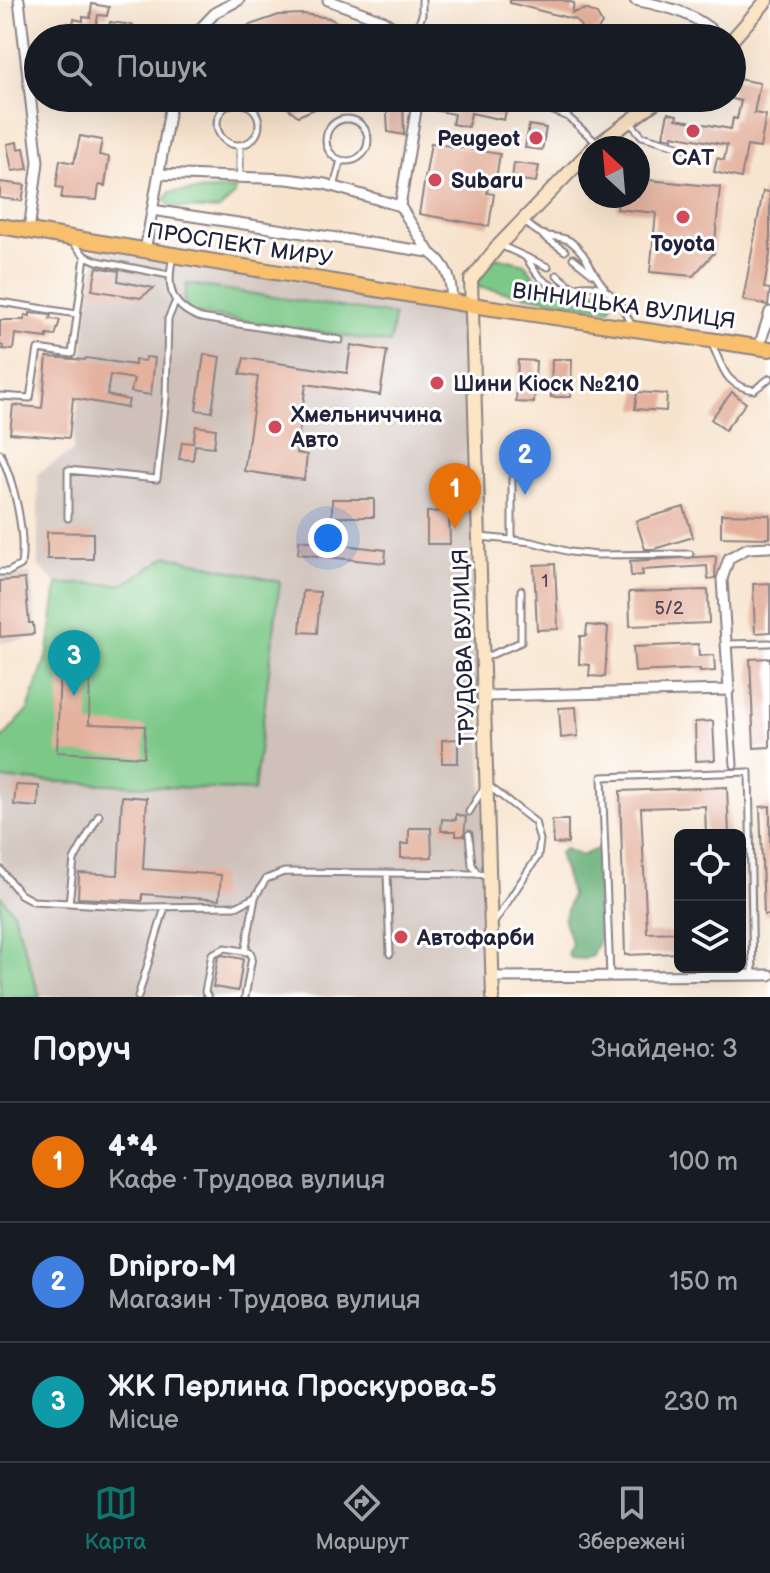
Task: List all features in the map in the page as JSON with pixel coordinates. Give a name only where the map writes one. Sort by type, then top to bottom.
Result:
[{"type":"main road","points":[[746,24],[767,0]]},
{"type":"main road","name":"ТРУДОВА ВУЛИЦЯ","points":[[609,136],[640,112]]},
{"type":"main road","name":"ТРУДОВА ВУЛИЦЯ","points":[[493,997],[491,928],[484,875],[487,784],[471,280],[499,245],[578,164]]},
{"type":"main road","name":"ПРОСПЕКТ МИРУ","points":[[0,226],[472,305]]},
{"type":"main road","name":"ВІННИЦЬКА ВУЛИЦЯ","points":[[472,305],[765,348]]},
{"type":"street","points":[[19,0],[24,43]]},
{"type":"street","points":[[202,24],[223,3],[239,0]]},
{"type":"street","points":[[328,0],[389,24]]},
{"type":"street","points":[[635,0],[677,8],[707,24]]},
{"type":"street","points":[[29,231],[38,162],[32,112]]},
{"type":"street","points":[[145,251],[170,112]]},
{"type":"street","points":[[400,206],[416,112]]},
{"type":"street","points":[[159,174],[287,179],[334,187],[400,206],[447,271],[452,289],[451,302]]},
{"type":"street","points":[[152,210],[432,254]]},
{"type":"street","points":[[765,348],[770,312]]},
{"type":"street","points":[[484,696],[729,690],[722,579],[729,558],[748,548],[770,547]]},
{"type":"street","points":[[493,977],[770,975]]},
{"type":"lane","points":[[418,24],[422,15],[422,0]]},
{"type":"lane","points":[[221,112],[216,125],[224,140],[240,145],[255,137],[260,122],[255,112]]},
{"type":"lane","points":[[556,112],[568,117],[584,136]]},
{"type":"lane","points":[[354,119],[362,124],[369,142],[359,158],[341,160],[332,156],[327,148],[329,129],[335,122],[354,119]]},
{"type":"lane","points":[[628,120],[642,136],[685,148]]},
{"type":"lane","points":[[240,145],[240,177]]},
{"type":"lane","points":[[334,187],[341,160]]},
{"type":"lane","points":[[523,220],[565,251]]},
{"type":"lane","points":[[542,235],[570,241],[584,254],[593,274]]},
{"type":"lane","points":[[58,236],[97,261],[169,275]]},
{"type":"lane","points":[[499,245],[548,267]]},
{"type":"lane","points":[[68,518],[68,470],[157,479],[166,397],[168,319],[175,303],[169,275],[173,255]]},
{"type":"lane","points":[[0,396],[30,398],[38,349],[72,354],[85,256]]},
{"type":"lane","points":[[526,258],[541,278],[555,286],[592,285],[604,288]]},
{"type":"lane","points":[[573,258],[617,298],[633,328]]},
{"type":"lane","points":[[557,275],[571,286]]},
{"type":"lane","points":[[0,302],[77,314]]},
{"type":"lane","points":[[175,303],[187,313],[201,318],[340,340]]},
{"type":"lane","points":[[710,339],[727,377],[737,387],[754,390],[770,378]]},
{"type":"lane","points":[[0,453],[11,476],[22,557],[21,565],[8,572],[0,572]]},
{"type":"lane","points":[[512,479],[512,540]]},
{"type":"lane","points":[[479,537],[597,555],[690,554]]},
{"type":"lane","points":[[483,658],[521,642],[521,590]]},
{"type":"lane","points":[[727,644],[770,643]]},
{"type":"lane","points":[[729,690],[734,765]]},
{"type":"lane","points":[[610,977],[602,777],[749,772],[753,976]]},
{"type":"lane","points":[[469,812],[487,784],[535,822],[540,840],[538,856],[491,928]]},
{"type":"lane","points":[[69,903],[74,860],[99,815]]},
{"type":"lane","points":[[469,834],[472,865],[484,875]]},
{"type":"lane","points":[[0,869],[20,894],[33,901],[165,907],[238,906],[255,897]]},
{"type":"lane","points":[[245,952],[255,897],[266,879],[284,872],[484,875]]},
{"type":"lane","points":[[387,873],[390,954]]},
{"type":"lane","points":[[138,997],[165,907]]},
{"type":"lane","points":[[208,997],[205,992],[212,954],[225,948],[250,952],[252,957],[245,997]]},
{"type":"shaded area","points":[[97,247],[468,309],[489,997],[40,997],[13,912],[0,895],[0,779],[253,791],[280,582],[168,556],[124,584],[57,584],[38,565],[38,473],[73,451]]},
{"type":"shaded area","points":[[0,574],[30,574],[38,637],[0,643]]},
{"type":"green space","points":[[236,189],[234,196],[218,210],[171,207],[165,200],[170,192]]},
{"type":"green space","points":[[496,257],[525,264],[542,283],[561,288],[589,288],[606,296],[612,304],[609,310],[477,287],[475,281]]},
{"type":"green space","points":[[187,284],[394,315],[390,343],[193,313],[188,310],[184,300]]},
{"type":"green space","points":[[168,556],[280,582],[254,791],[0,779],[0,741],[28,710],[48,652],[57,584],[124,584]]},
{"type":"green space","points":[[599,848],[599,939],[592,956],[571,958],[568,954],[572,944],[564,921],[571,895],[559,853],[565,849],[581,856]]},
{"type":"green space","points":[[0,895],[13,912],[40,997],[0,997]]},
{"type":"building","points":[[510,0],[562,0],[574,3],[572,13],[586,9],[597,14],[602,23],[579,24],[576,20],[510,3]]},
{"type":"building","points":[[92,4],[109,7],[107,16],[98,15],[96,24],[73,24],[74,19],[83,21],[83,17],[90,18]]},
{"type":"building","points":[[304,14],[329,18],[340,24],[253,24],[279,15]]},
{"type":"building","points":[[746,80],[760,83],[754,113],[766,115],[760,148],[747,146],[741,178],[714,172],[717,158],[724,160],[727,145],[663,136],[668,113],[677,115],[676,119],[731,129],[733,118],[737,119],[739,112],[746,112]]},
{"type":"building","points":[[387,112],[403,112],[404,135],[388,132]]},
{"type":"building","points":[[444,112],[506,112],[504,120],[471,113],[468,127],[452,124],[454,114]]},
{"type":"building","points":[[529,125],[546,128],[542,150],[525,148]]},
{"type":"building","points":[[80,136],[102,140],[99,155],[109,157],[105,186],[99,185],[97,200],[61,198],[63,188],[56,187],[60,160],[74,163]]},
{"type":"building","points":[[17,142],[18,149],[24,148],[28,169],[12,171],[7,144]]},
{"type":"building","points":[[431,143],[500,154],[496,179],[490,177],[487,193],[494,194],[489,226],[419,214]]},
{"type":"building","points":[[514,163],[539,166],[536,182],[512,179]]},
{"type":"building","points":[[650,180],[720,187],[714,253],[693,276],[650,272],[656,213],[617,209],[650,208]]},
{"type":"building","points":[[0,182],[25,185],[22,201],[0,198]]},
{"type":"building","points":[[763,191],[770,192],[770,254],[764,288],[770,289],[768,305],[743,300]]},
{"type":"building","points":[[97,267],[119,271],[118,281],[154,288],[140,298],[92,290]]},
{"type":"building","points":[[30,313],[51,315],[50,319],[60,320],[55,336],[15,334],[13,350],[2,349],[0,320],[24,320],[25,315],[30,316]]},
{"type":"building","points":[[351,345],[387,351],[380,395],[306,384],[296,453],[307,455],[304,480],[244,471],[258,377],[240,374],[244,358],[347,373]]},
{"type":"building","points":[[204,354],[220,357],[212,412],[196,410]]},
{"type":"building","points":[[47,357],[86,358],[135,365],[135,360],[155,358],[151,395],[131,392],[134,379],[110,375],[107,395],[129,400],[127,408],[73,398],[69,438],[10,433],[13,405],[42,408]]},
{"type":"building","points":[[552,359],[572,359],[571,397],[551,397]]},
{"type":"building","points":[[518,360],[536,361],[534,403],[516,402]]},
{"type":"building","points":[[637,392],[667,394],[666,411],[635,409]]},
{"type":"building","points":[[732,392],[746,403],[725,430],[711,419]]},
{"type":"building","points":[[196,426],[216,429],[214,447],[195,445],[193,460],[179,459],[182,442],[193,443]]},
{"type":"building","points":[[332,499],[374,499],[374,517],[332,517]]},
{"type":"building","points":[[684,507],[693,537],[645,549],[636,521]]},
{"type":"building","points":[[449,511],[450,544],[427,544],[427,512]]},
{"type":"building","points":[[721,514],[770,515],[770,538],[721,537]]},
{"type":"building","points":[[47,532],[93,533],[93,559],[47,559]]},
{"type":"building","points":[[299,540],[386,550],[385,563],[298,554]]},
{"type":"building","points":[[716,556],[715,578],[708,579],[707,566],[642,570],[643,575],[631,576],[630,561]]},
{"type":"building","points":[[555,564],[558,629],[537,630],[534,565]]},
{"type":"building","points":[[25,579],[29,623],[33,623],[34,634],[0,637],[0,581]]},
{"type":"building","points":[[770,583],[770,632],[755,633],[753,584]]},
{"type":"building","points":[[708,590],[709,623],[630,626],[629,592]]},
{"type":"building","points":[[303,591],[320,592],[317,633],[300,632]]},
{"type":"building","points":[[587,625],[608,627],[605,677],[589,676],[590,665],[579,664],[580,636],[586,636]]},
{"type":"building","points":[[698,644],[699,656],[714,655],[715,671],[635,672],[633,647]]},
{"type":"building","points":[[770,658],[770,747],[754,748],[750,659]]},
{"type":"building","points":[[60,667],[90,668],[89,724],[145,726],[144,757],[57,752]]},
{"type":"building","points":[[576,707],[578,736],[561,738],[559,708]]},
{"type":"building","points":[[713,721],[715,760],[696,761],[695,722]]},
{"type":"building","points":[[458,739],[458,763],[442,763],[442,740]]},
{"type":"building","points":[[16,785],[39,786],[38,807],[14,805]]},
{"type":"building","points":[[727,787],[729,829],[706,829],[705,806],[641,808],[647,933],[674,932],[674,953],[625,955],[620,791]]},
{"type":"building","points":[[122,796],[147,798],[143,869],[221,875],[219,900],[142,894],[142,901],[78,898],[79,873],[118,875]]},
{"type":"building","points":[[770,806],[770,915],[764,915],[760,807]]},
{"type":"building","points":[[456,814],[466,817],[464,836],[456,836],[456,831],[441,831],[442,819],[456,820]]},
{"type":"building","points":[[552,820],[568,820],[568,843],[553,844]]},
{"type":"building","points":[[409,828],[431,828],[432,857],[401,858],[401,844],[409,844]]},
{"type":"building","points":[[218,957],[243,959],[238,991],[213,987]]},
{"type":"place","name":"САТ","points":[[693,131]]},
{"type":"place","name":"Peugeot","points":[[536,138]]},
{"type":"place","name":"Subaru","points":[[435,180]]},
{"type":"place","name":"Toyota","points":[[683,217]]},
{"type":"place","name":"Шини Кіоск №210","points":[[437,383]]},
{"type":"place","name":"Хмельниччина Авто","points":[[275,427]]},
{"type":"place","name":"Dnipro-M","points":[[525,495]]},
{"type":"place","name":"4*4","points":[[455,529]]},
{"type":"place","name":"ЖК Перлина Проскурова-5","points":[[74,696]]},
{"type":"place","name":"Автофарби","points":[[401,937]]}]
